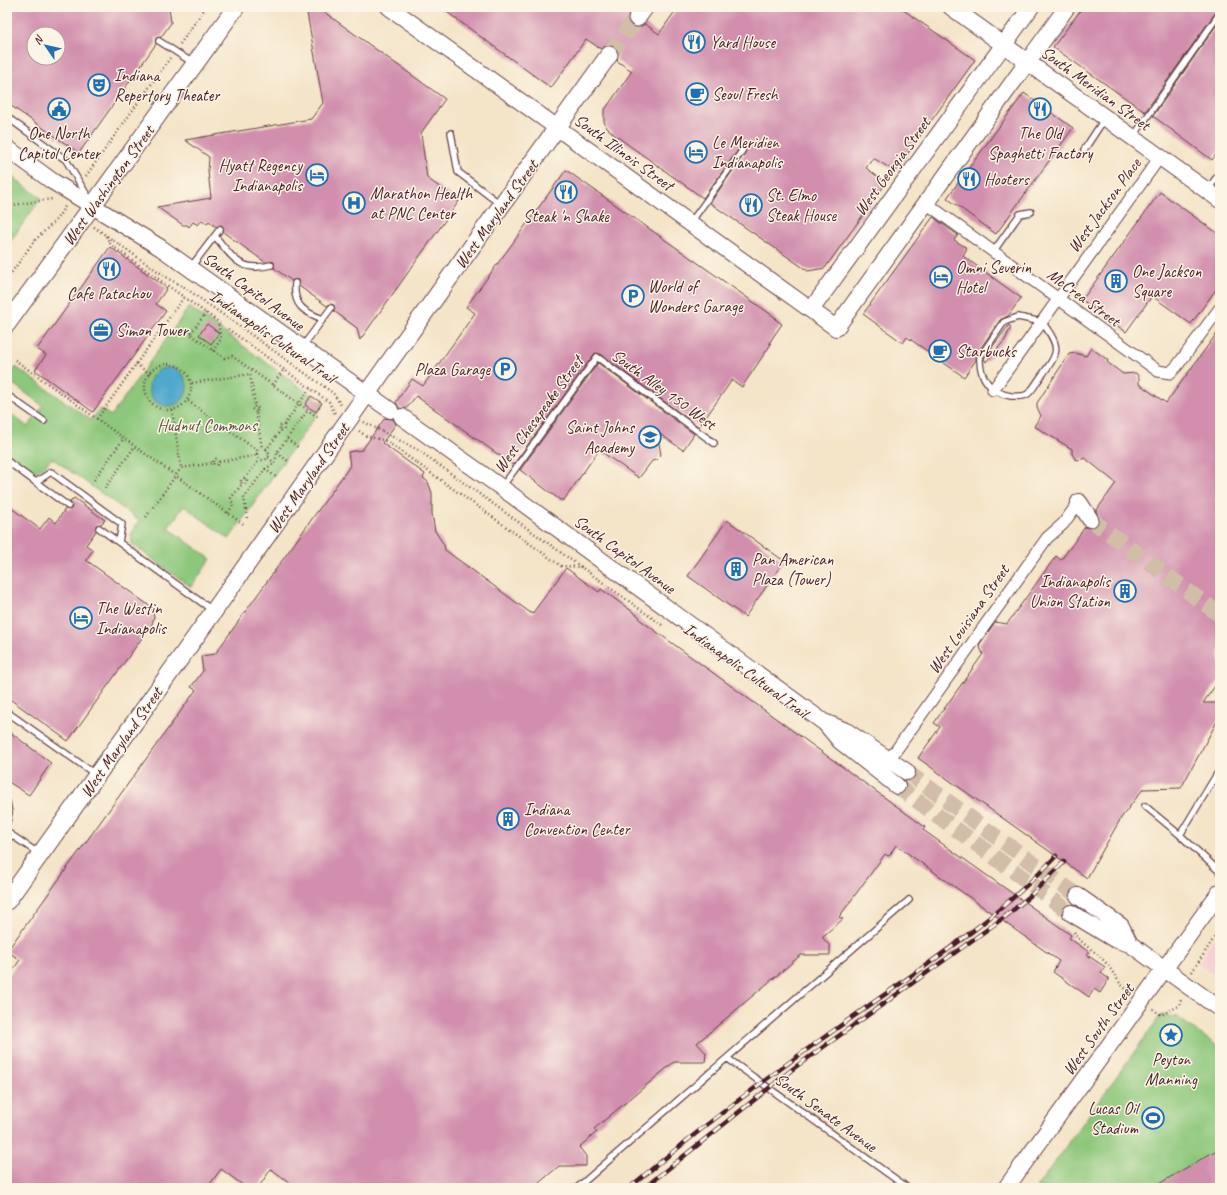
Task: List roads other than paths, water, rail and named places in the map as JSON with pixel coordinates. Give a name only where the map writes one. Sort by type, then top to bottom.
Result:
[{"type":"main road","name":"West Washington Street","points":[[7,324],[236,7]]},
{"type":"main road","name":"South Illinois Street","points":[[389,7],[836,328],[926,203]]},
{"type":"main road","name":"South Meridian Street","points":[[951,7],[1214,195]]},
{"type":"main road","name":"West Georgia Street","points":[[811,310],[1031,7]]},
{"type":"main road","points":[[926,203],[1067,7]]},
{"type":"main road","name":"West Maryland Street","points":[[7,901],[609,55]]},
{"type":"main road","name":"South Capitol Avenue","points":[[7,148],[52,181],[190,268],[301,348],[502,488],[825,723],[840,741],[897,786]]},
{"type":"main road","points":[[1079,502],[1090,519]]},
{"type":"main road","name":"South Capitol Avenue","points":[[825,723],[846,731],[907,772]]},
{"type":"main road","name":"West South Street","points":[[1006,1188],[1220,892]]},
{"type":"main road","points":[[1078,896],[1121,926],[1130,944]]},
{"type":"main road","points":[[1070,921],[1130,944],[1220,1009]]},
{"type":"street","name":"West Jackson Place","points":[[993,390],[1160,157]]},
{"type":"street","name":"McCrea Street","points":[[926,203],[1149,366],[1165,373],[1170,373],[1177,366],[1220,308]]},
{"type":"street","name":"West Louisiana Street","points":[[889,760],[1047,538],[1063,524],[1079,502]]},
{"type":"lane","points":[[1133,137],[1220,13]]},
{"type":"lane","points":[[159,41],[195,64]]},
{"type":"lane","points":[[7,117],[66,160],[93,206]]},
{"type":"lane","points":[[1084,150],[1106,118]]},
{"type":"lane","points":[[451,133],[458,172],[502,205]]},
{"type":"lane","points":[[690,223],[742,151]]},
{"type":"lane","points":[[1214,195],[1220,173]]},
{"type":"lane","points":[[993,252],[1020,214],[1030,212]]},
{"type":"lane","points":[[190,268],[220,229]]},
{"type":"lane","points":[[214,236],[241,266],[259,268],[270,266]]},
{"type":"lane","points":[[295,283],[294,294],[297,302],[303,310],[323,319]]},
{"type":"lane","points":[[301,348],[331,308]]},
{"type":"lane","points":[[1018,317],[1042,322],[1052,336],[1056,349],[1055,358],[1027,395],[1019,397],[993,390],[983,375],[980,357],[1004,322],[1018,317]]},
{"type":"lane","name":"South Alley 150 West","points":[[597,357],[714,443]]},
{"type":"lane","name":"West Chesapeake Street","points":[[502,488],[597,357]]},
{"type":"lane","points":[[7,395],[44,422]]},
{"type":"lane","points":[[7,461],[68,506]]},
{"type":"lane","points":[[36,482],[51,472],[122,524],[119,542]]},
{"type":"lane","points":[[99,528],[214,611]]},
{"type":"lane","points":[[7,712],[97,776]]},
{"type":"lane","points":[[1180,835],[1220,770]]},
{"type":"lane","points":[[7,802],[9,813],[7,822]]},
{"type":"lane","points":[[1145,806],[1180,835],[1220,872]]},
{"type":"lane","points":[[7,832],[40,854]]},
{"type":"lane","points":[[578,1188],[908,900]]},
{"type":"lane","name":"South Senate Avenue","points":[[727,1058],[908,1188]]},
{"type":"water","points":[[164,368],[172,368],[182,373],[186,380],[186,394],[182,401],[172,406],[164,406],[154,401],[152,398],[149,391],[149,383],[154,373],[157,371]]},
{"type":"tunnel","points":[[609,55],[637,18]]},
{"type":"tunnel","points":[[1090,519],[1220,615]]},
{"type":"tunnel","points":[[907,772],[1078,896]]},
{"type":"tunnel","points":[[897,786],[1071,913]]},
{"type":"railway","points":[[629,1188],[706,1125],[759,1085],[813,1045],[925,967],[980,925],[1032,880],[1056,856]]},
{"type":"railway","points":[[644,1188],[794,1068],[1006,916],[1030,896],[1064,862]]},
{"type":"place","name":"Yard House","points":[[694,42]]},
{"type":"place","name":"Indiana Repertory Theater","points":[[99,85]]},
{"type":"place","name":"Seoul Fresh","points":[[697,94]]},
{"type":"place","name":"One North Capitol Center","points":[[59,109]]},
{"type":"place","name":"The Old Spaghetti Factory","points":[[1040,109]]},
{"type":"place","name":"Le Meridien Indianapolis","points":[[696,152]]},
{"type":"place","name":"Hyatt Regency Indianapolis","points":[[317,175]]},
{"type":"place","name":"Hooters","points":[[969,179]]},
{"type":"place","name":"Steak 'n Shake","points":[[566,192]]},
{"type":"place","name":"Marathon Health at PNC Center","points":[[354,203]]},
{"type":"place","name":"St. Elmo Steak House","points":[[751,205]]},
{"type":"place","name":"Cafe Patachou","points":[[109,269]]},
{"type":"place","name":"Omni Severin Hotel","points":[[941,277]]},
{"type":"place","name":"One Jackson Square","points":[[1116,281]]},
{"type":"place","name":"World of Wonders Garage","points":[[633,296]]},
{"type":"place","name":"Simon Tower","points":[[101,330]]},
{"type":"place","name":"Starbucks","points":[[940,351]]},
{"type":"place","name":"Plaza Garage","points":[[505,369]]},
{"type":"place","name":"Saint Johns Academy","points":[[650,437]]},
{"type":"place","name":"Pan American Plaza (Tower)","points":[[736,569]]},
{"type":"place","name":"Indianapolis Union Station","points":[[1125,591]]},
{"type":"place","name":"The Westin Indianapolis","points":[[81,618]]},
{"type":"place","name":"Indiana Convention Center","points":[[508,819]]},
{"type":"place","name":"Peyton Manning","points":[[1171,1035]]},
{"type":"place","name":"Lucas Oil Stadium","points":[[1153,1118]]},
{"type":"park label","name":"Hudnut Commons","points":[[207,425]]}]
